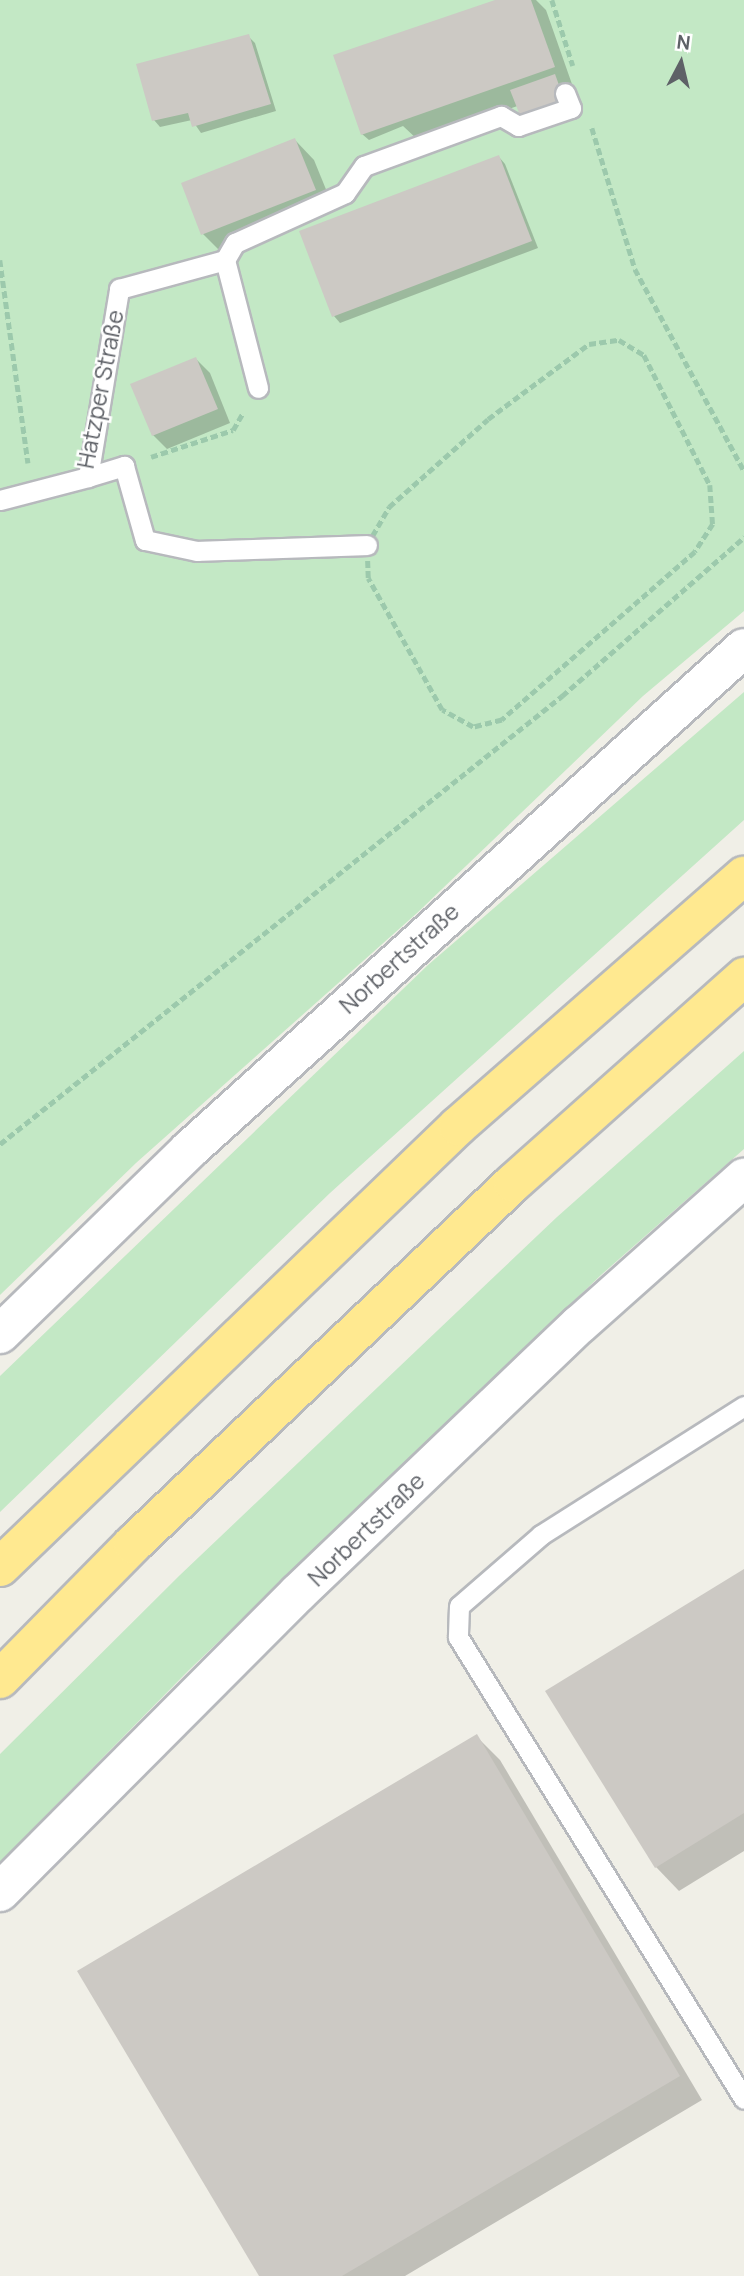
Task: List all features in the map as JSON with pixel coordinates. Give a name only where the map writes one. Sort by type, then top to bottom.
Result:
[{"type":"highway","points":[[0,1567],[458,1126],[744,876]]},
{"type":"highway","points":[[0,1679],[133,1544],[513,1183],[744,977]]},
{"type":"main road","name":"Norbertstraße","points":[[0,1334],[189,1150],[744,648]]},
{"type":"main road","name":"Norbertstraße","points":[[0,1892],[297,1594],[580,1324],[744,1178]]},
{"type":"lane","points":[[258,388],[225,260],[235,243],[345,193],[364,166],[501,116],[518,126],[571,108],[571,85]]},
{"type":"lane","name":"Hatzper Straße","points":[[0,500],[88,477],[119,289],[225,260]]},
{"type":"lane","points":[[88,477],[124,466],[145,540],[197,551],[367,545]]},
{"type":"lane","points":[[744,1406],[541,1535],[459,1605],[458,1637],[744,2099]]},
{"type":"path","points":[[552,0],[571,85]]},
{"type":"path","points":[[589,116],[635,269],[744,471]]},
{"type":"path","points":[[0,261],[31,492]]},
{"type":"path","points":[[619,341],[643,355],[710,485],[712,524],[695,552],[502,720],[473,727],[442,710],[368,578],[367,545],[389,507],[488,419],[589,344],[619,341]]},
{"type":"path","points":[[124,466],[233,430],[258,388]]},
{"type":"path","points":[[0,1144],[562,696],[744,537]]},
{"type":"green space","points":[[0,0],[744,0],[744,611],[643,696],[417,913],[136,1163],[0,1295]]},
{"type":"green space","points":[[744,692],[744,820],[330,1193],[0,1512],[0,1376],[428,965]]},
{"type":"green space","points":[[744,1051],[744,1149],[601,1275],[189,1670],[0,1862],[0,1754],[180,1575],[557,1217]]},
{"type":"building","points":[[495,0],[531,0],[555,67],[361,135],[333,55]]},
{"type":"building","points":[[249,34],[271,104],[192,127],[188,113],[152,121],[136,64]]},
{"type":"building","points":[[555,74],[565,102],[521,118],[510,90]]},
{"type":"building","points":[[295,138],[316,190],[201,235],[181,183]]},
{"type":"building","points":[[499,155],[532,241],[332,317],[299,231]]},
{"type":"building","points":[[196,357],[218,409],[152,436],[130,384]]},
{"type":"building","points":[[744,1569],[744,1813],[655,1868],[545,1691]]},
{"type":"building","points":[[477,1734],[680,2076],[342,2276],[259,2276],[77,1971]]}]
